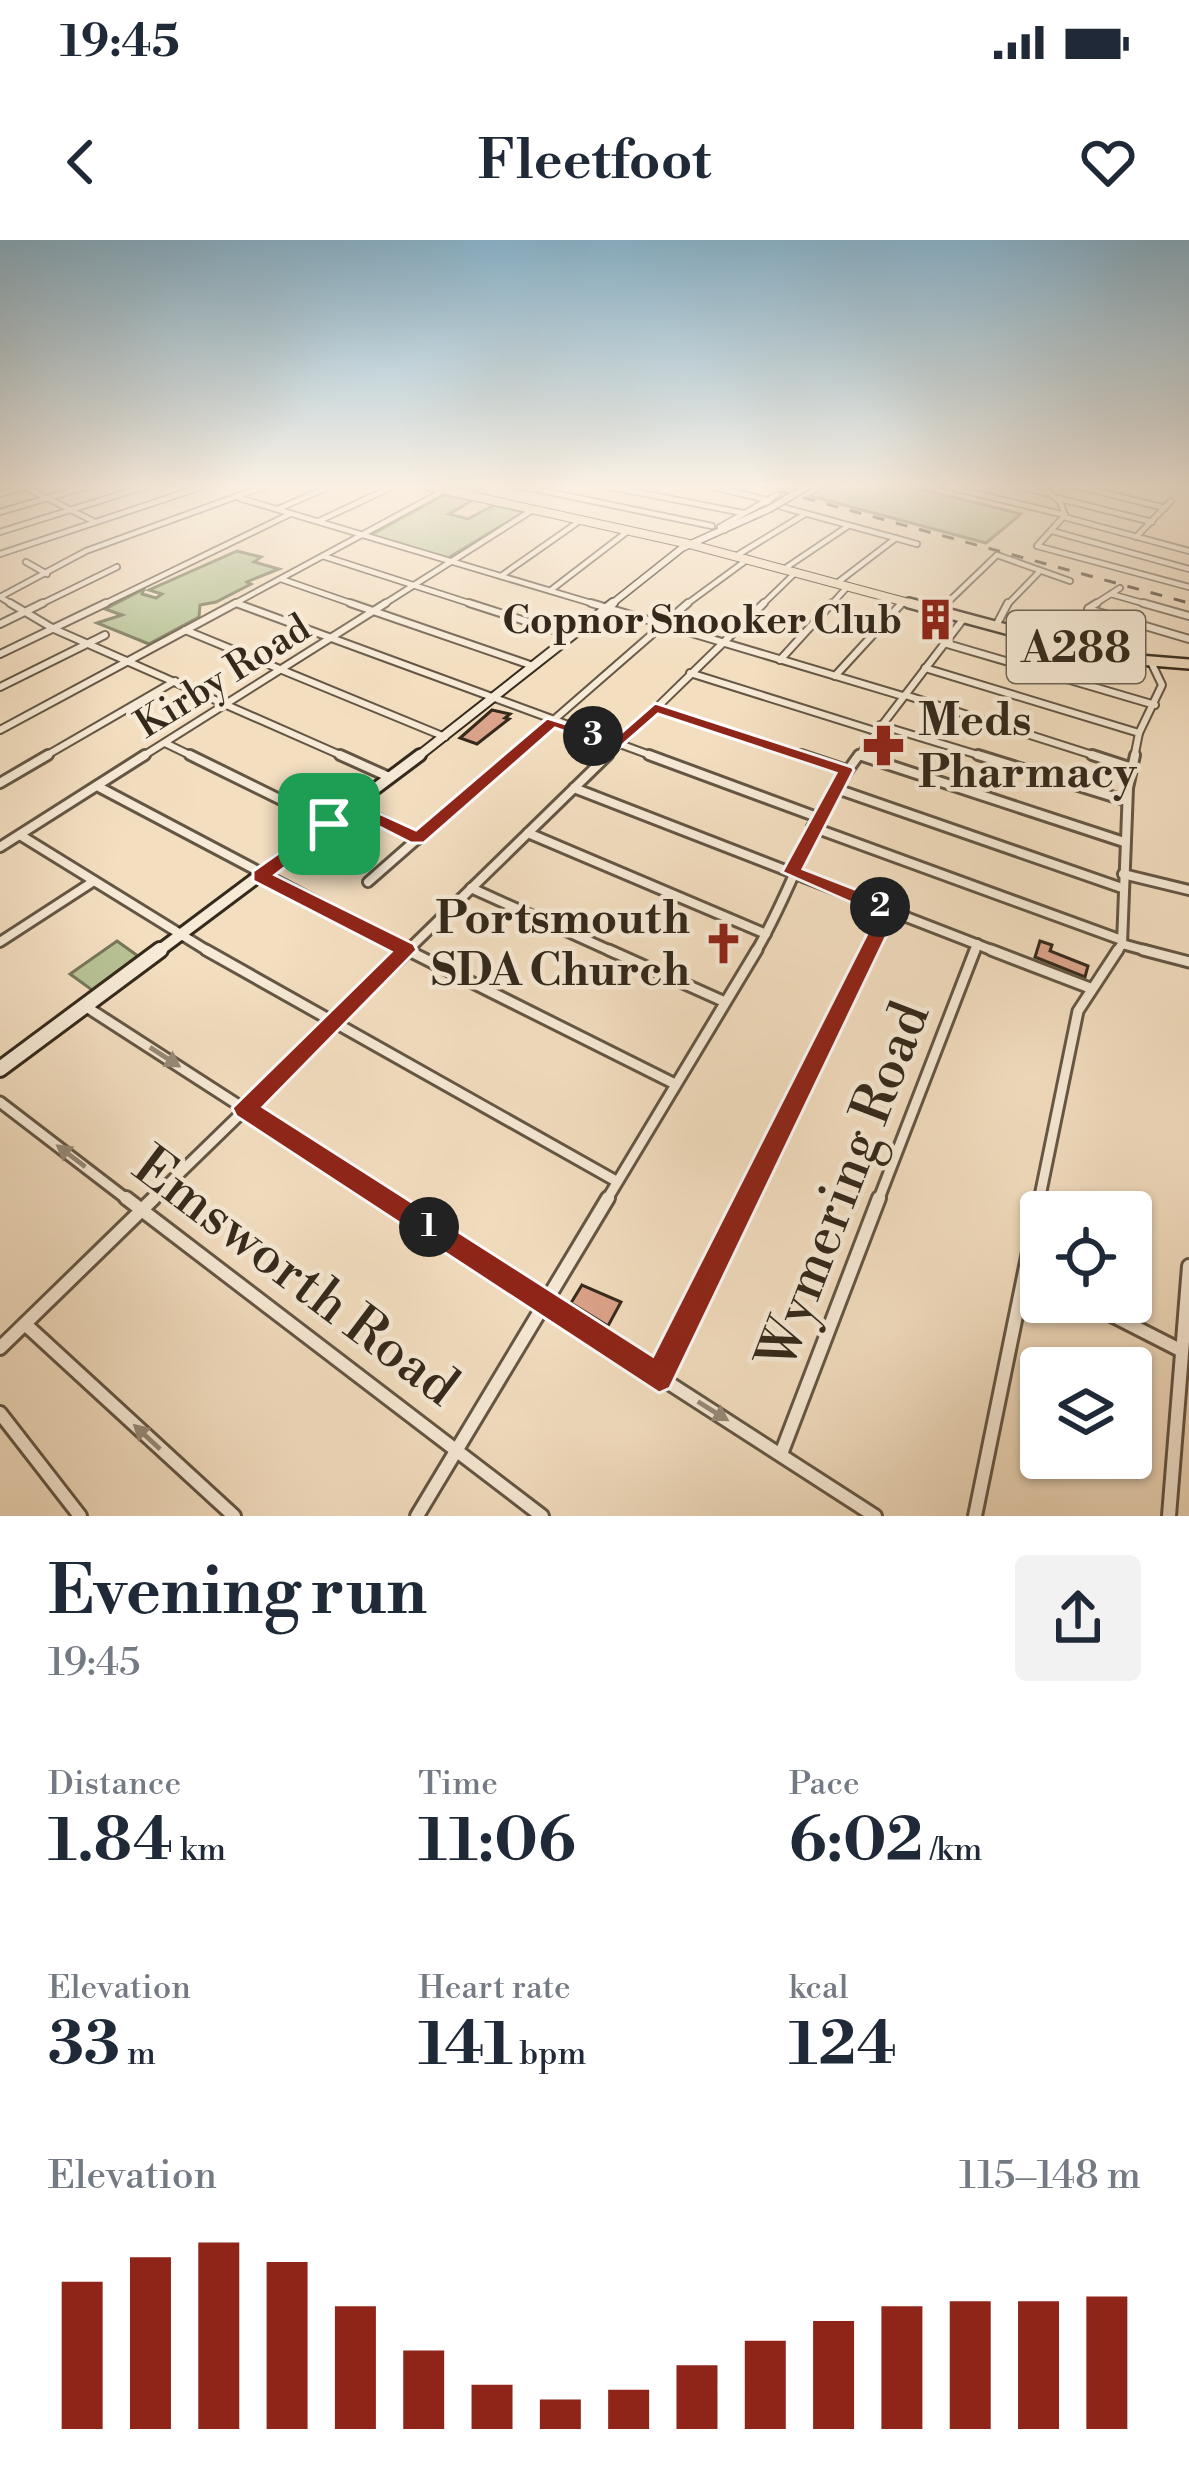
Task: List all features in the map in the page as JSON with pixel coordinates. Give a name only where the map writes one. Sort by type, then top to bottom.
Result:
[{"type":"main road","name":"A288","points":[[691,545],[1114,658],[1189,664]]},
{"type":"street","points":[[104,545],[0,597],[54,629],[390,778]]},
{"type":"street","points":[[0,654],[228,545]]},
{"type":"street","points":[[0,730],[344,545]]},
{"type":"street","points":[[394,545],[1132,768]]},
{"type":"street","name":"Kirby Road","points":[[0,847],[479,545]]},
{"type":"street","points":[[500,577],[546,545]]},
{"type":"street","points":[[550,591],[610,545]]},
{"type":"street","points":[[0,1069],[445,737],[688,545]]},
{"type":"street","points":[[704,545],[706,548]]},
{"type":"street","points":[[736,556],[755,545]]},
{"type":"street","points":[[0,1348],[722,643],[790,570],[823,545]]},
{"type":"street","points":[[837,583],[887,545]]},
{"type":"street","points":[[1041,545],[1189,587]]},
{"type":"street","points":[[1100,545],[1189,569]]},
{"type":"street","points":[[940,610],[999,555],[1070,581]]},
{"type":"street","points":[[323,556],[572,636]]},
{"type":"street","points":[[368,882],[713,581],[748,559]]},
{"type":"street","points":[[26,562],[47,574]]},
{"type":"street","points":[[0,624],[117,567]]},
{"type":"street","points":[[997,624],[1008,603],[1039,572]]},
{"type":"street","points":[[280,579],[535,667]]},
{"type":"street","points":[[780,660],[848,586]]},
{"type":"street","points":[[1120,588],[1088,609],[1189,639]]},
{"type":"street","points":[[1111,594],[1189,616]]},
{"type":"street","points":[[835,676],[904,601]]},
{"type":"street","points":[[236,603],[617,745],[1121,942],[1189,962]]},
{"type":"street","points":[[417,1516],[766,934],[834,788],[965,616]]},
{"type":"street","points":[[1025,631],[1032,618],[1119,644],[1114,658]]},
{"type":"street","points":[[185,630],[445,737]]},
{"type":"street","points":[[0,687],[105,635]]},
{"type":"street","points":[[944,644],[1155,705]]},
{"type":"street","points":[[1043,1191],[1078,1011],[1090,988],[1113,962],[1121,942],[1132,768],[1138,733],[1162,682],[1152,664]]},
{"type":"street","points":[[925,668],[1138,733]]},
{"type":"street","points":[[690,673],[1127,801]]},
{"type":"street","points":[[0,783],[175,681]]},
{"type":"street","points":[[655,708],[846,770]]},
{"type":"street","points":[[165,742],[329,824]]},
{"type":"street","points":[[857,755],[1124,842]]},
{"type":"street","points":[[97,786],[260,876],[675,1084]]},
{"type":"street","points":[[574,788],[1090,988]]},
{"type":"street","points":[[834,788],[1122,888]]},
{"type":"street","points":[[352,806],[418,839]]},
{"type":"street","points":[[528,833],[766,934]]},
{"type":"street","points":[[20,835],[180,935],[616,1181]]},
{"type":"street","points":[[1123,874],[1189,890]]},
{"type":"street","points":[[0,943],[94,881]]},
{"type":"street","points":[[471,888],[725,1002]]},
{"type":"street","points":[[659,1377],[889,910]]},
{"type":"street","name":"Wymering Road","points":[[781,1454],[977,944]]},
{"type":"street","points":[[85,1006],[875,1516]]},
{"type":"street","name":"Emsworth Road","points":[[0,1102],[542,1516]]},
{"type":"street","points":[[1168,1516],[1189,1266]]},
{"type":"street","points":[[975,1516],[1020,1305]]},
{"type":"street","points":[[1127,1323],[1182,1351]]},
{"type":"street","points":[[25,1324],[234,1516]]},
{"type":"street","points":[[0,1413],[80,1516]]},
{"type":"green space","points":[[400,545],[470,545],[448,558]]},
{"type":"green space","points":[[237,551],[261,557],[254,562],[279,569],[216,602],[200,605],[199,617],[149,644],[97,623],[122,615],[105,609],[144,589],[142,594],[156,598],[162,594],[149,590]]},
{"type":"green space","points":[[117,941],[138,956],[92,990],[70,974]]},
{"type":"building","points":[[492,710],[510,714],[505,718],[509,719],[477,744],[460,738]]},
{"type":"building","points":[[1040,941],[1052,945],[1050,951],[1088,966],[1085,977],[1035,957]]},
{"type":"building","points":[[582,1285],[621,1302],[608,1326],[571,1303]]},
{"type":"railway","points":[[975,545],[1189,603]]},
{"type":"place","name":"Copnor Snooker Club","points":[[936,619]]},
{"type":"place","name":"Meds Pharmacy","points":[[884,745]]},
{"type":"place","name":"Portsmouth SDA Church","points":[[724,943]]},
{"type":"route","points":[[655,708],[846,770],[791,872],[889,910],[659,1377],[245,1108],[407,950],[260,876],[329,824],[352,806],[418,839],[553,722],[617,745],[655,708]]}]
